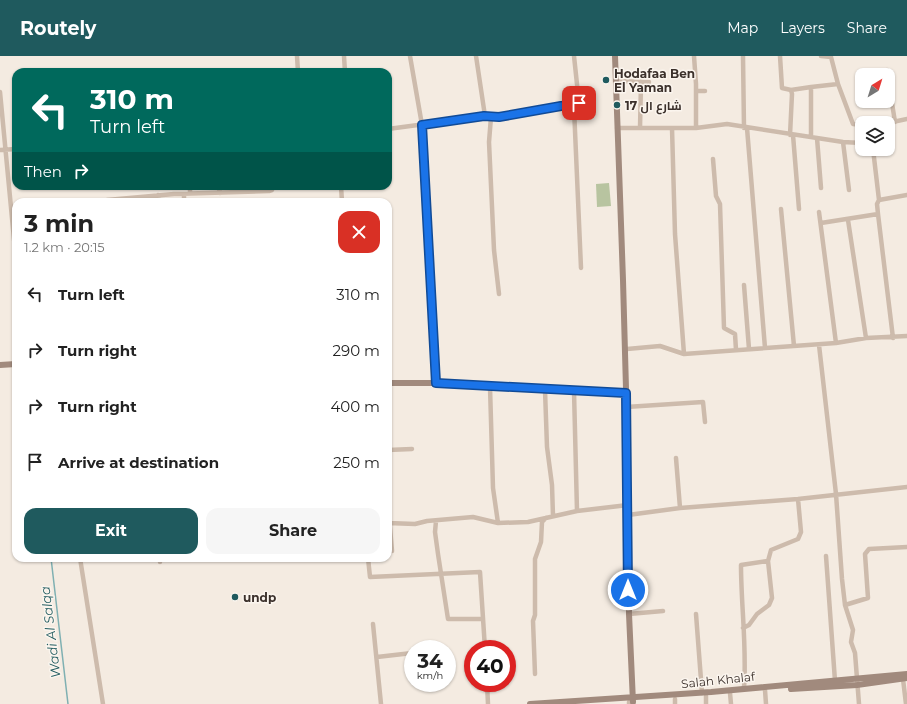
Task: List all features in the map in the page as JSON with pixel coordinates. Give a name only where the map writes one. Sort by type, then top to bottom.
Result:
[{"type":"street","points":[[297,56],[298,68]]},
{"type":"street","points":[[344,56],[345,68]]},
{"type":"street","points":[[410,56],[422,125],[436,383]]},
{"type":"street","points":[[476,56],[484,116]]},
{"type":"street","points":[[574,56],[579,103]]},
{"type":"street","points":[[615,56],[626,393],[631,701]]},
{"type":"street","points":[[694,56],[696,128]]},
{"type":"street","points":[[743,56],[745,128],[765,348]]},
{"type":"street","points":[[780,56],[782,88],[791,90],[838,84]]},
{"type":"street","points":[[821,56],[831,57],[838,84],[853,124],[855,124]]},
{"type":"street","points":[[616,81],[641,83],[649,82]]},
{"type":"street","points":[[640,128],[641,83]]},
{"type":"street","points":[[811,88],[811,137]]},
{"type":"street","points":[[791,90],[791,134],[799,208]]},
{"type":"street","points":[[696,91],[705,91]]},
{"type":"street","points":[[0,92],[12,207]]},
{"type":"street","points":[[392,129],[484,116],[499,117],[579,103]]},
{"type":"street","points":[[579,103],[574,108],[581,268]]},
{"type":"street","points":[[491,117],[489,142],[494,250],[499,294]]},
{"type":"street","points":[[895,122],[907,119]]},
{"type":"street","points":[[617,128],[696,128],[726,124],[745,128],[855,143]]},
{"type":"street","points":[[672,128],[674,227],[684,354]]},
{"type":"street","points":[[817,138],[821,188]]},
{"type":"street","points":[[844,142],[849,190]]},
{"type":"street","points":[[0,150],[12,149]]},
{"type":"street","points":[[874,156],[879,200],[877,204],[878,214],[893,338]]},
{"type":"street","points":[[713,160],[716,196],[720,204],[724,328],[735,334],[736,350]]},
{"type":"street","points":[[138,198],[190,193],[272,190]]},
{"type":"street","points":[[879,200],[907,195]]},
{"type":"street","points":[[781,209],[794,346]]},
{"type":"street","points":[[819,212],[836,344]]},
{"type":"street","points":[[821,223],[848,220],[878,214]]},
{"type":"street","points":[[848,220],[866,338]]},
{"type":"street","points":[[744,284],[749,349]]},
{"type":"street","points":[[627,349],[660,346],[684,354],[836,344],[866,338],[893,338],[907,336]]},
{"type":"street","points":[[819,345],[836,494],[845,605],[853,630],[851,642],[856,653],[856,682],[859,704]]},
{"type":"street","points":[[0,365],[12,364]]},
{"type":"street","points":[[392,383],[436,383],[545,390],[626,393]]},
{"type":"street","points":[[490,387],[493,488],[498,523]]},
{"type":"street","points":[[545,390],[547,447],[552,485],[553,516]]},
{"type":"street","points":[[574,390],[577,511]]},
{"type":"street","points":[[626,407],[703,402],[706,422]]},
{"type":"street","points":[[392,450],[412,449]]},
{"type":"street","points":[[676,458],[680,508]]},
{"type":"street","points":[[628,515],[680,508],[907,487]]},
{"type":"street","points":[[743,628],[750,625],[757,614],[769,605],[772,598],[768,561],[770,550],[798,539],[801,532],[798,498]]},
{"type":"street","points":[[392,523],[415,524],[473,517],[498,523],[528,522],[577,511],[628,505]]},
{"type":"street","points":[[535,674],[533,621],[535,615],[535,560],[541,542],[542,522],[546,518]]},
{"type":"street","points":[[436,521],[435,532],[448,619],[482,619]]},
{"type":"street","points":[[845,605],[868,598],[865,554],[869,549],[907,546]]},
{"type":"street","points":[[826,556],[836,681]]},
{"type":"street","points":[[744,688],[746,659],[743,628],[741,565],[768,561]]},
{"type":"street","points":[[81,562],[103,704]]},
{"type":"street","points":[[368,562],[370,577],[480,572],[484,640]]},
{"type":"street","points":[[629,614],[663,611]]},
{"type":"street","points":[[696,614],[706,704]]},
{"type":"street","points":[[373,624],[381,704]]},
{"type":"street","points":[[377,656],[404,654]]},
{"type":"street","points":[[906,677],[906,704]]},
{"type":"street","name":"Salah Khalaf","points":[[604,704],[906,677]]},
{"type":"street","name":"Salah Khalaf","points":[[530,704],[675,701],[744,688],[836,681],[856,682]]},
{"type":"street","points":[[765,690],[766,704]]},
{"type":"street","points":[[487,692],[488,704]]},
{"type":"street","points":[[730,693],[731,704]]},
{"type":"green space","points":[[609,183],[611,206],[597,207],[596,184]]},
{"type":"waterway","name":"Wadi Al Salqa","points":[[51,562],[68,704]]},
{"type":"place","name":"Hodafaa Ben El Yaman","points":[[606,80]]},
{"type":"place","name":"شارع ال 17","points":[[617,105]]},
{"type":"place","name":"undp","points":[[235,597]]},
{"type":"route","points":[[579,103],[499,117],[484,116],[422,125],[436,383],[626,393],[628,590]]}]
